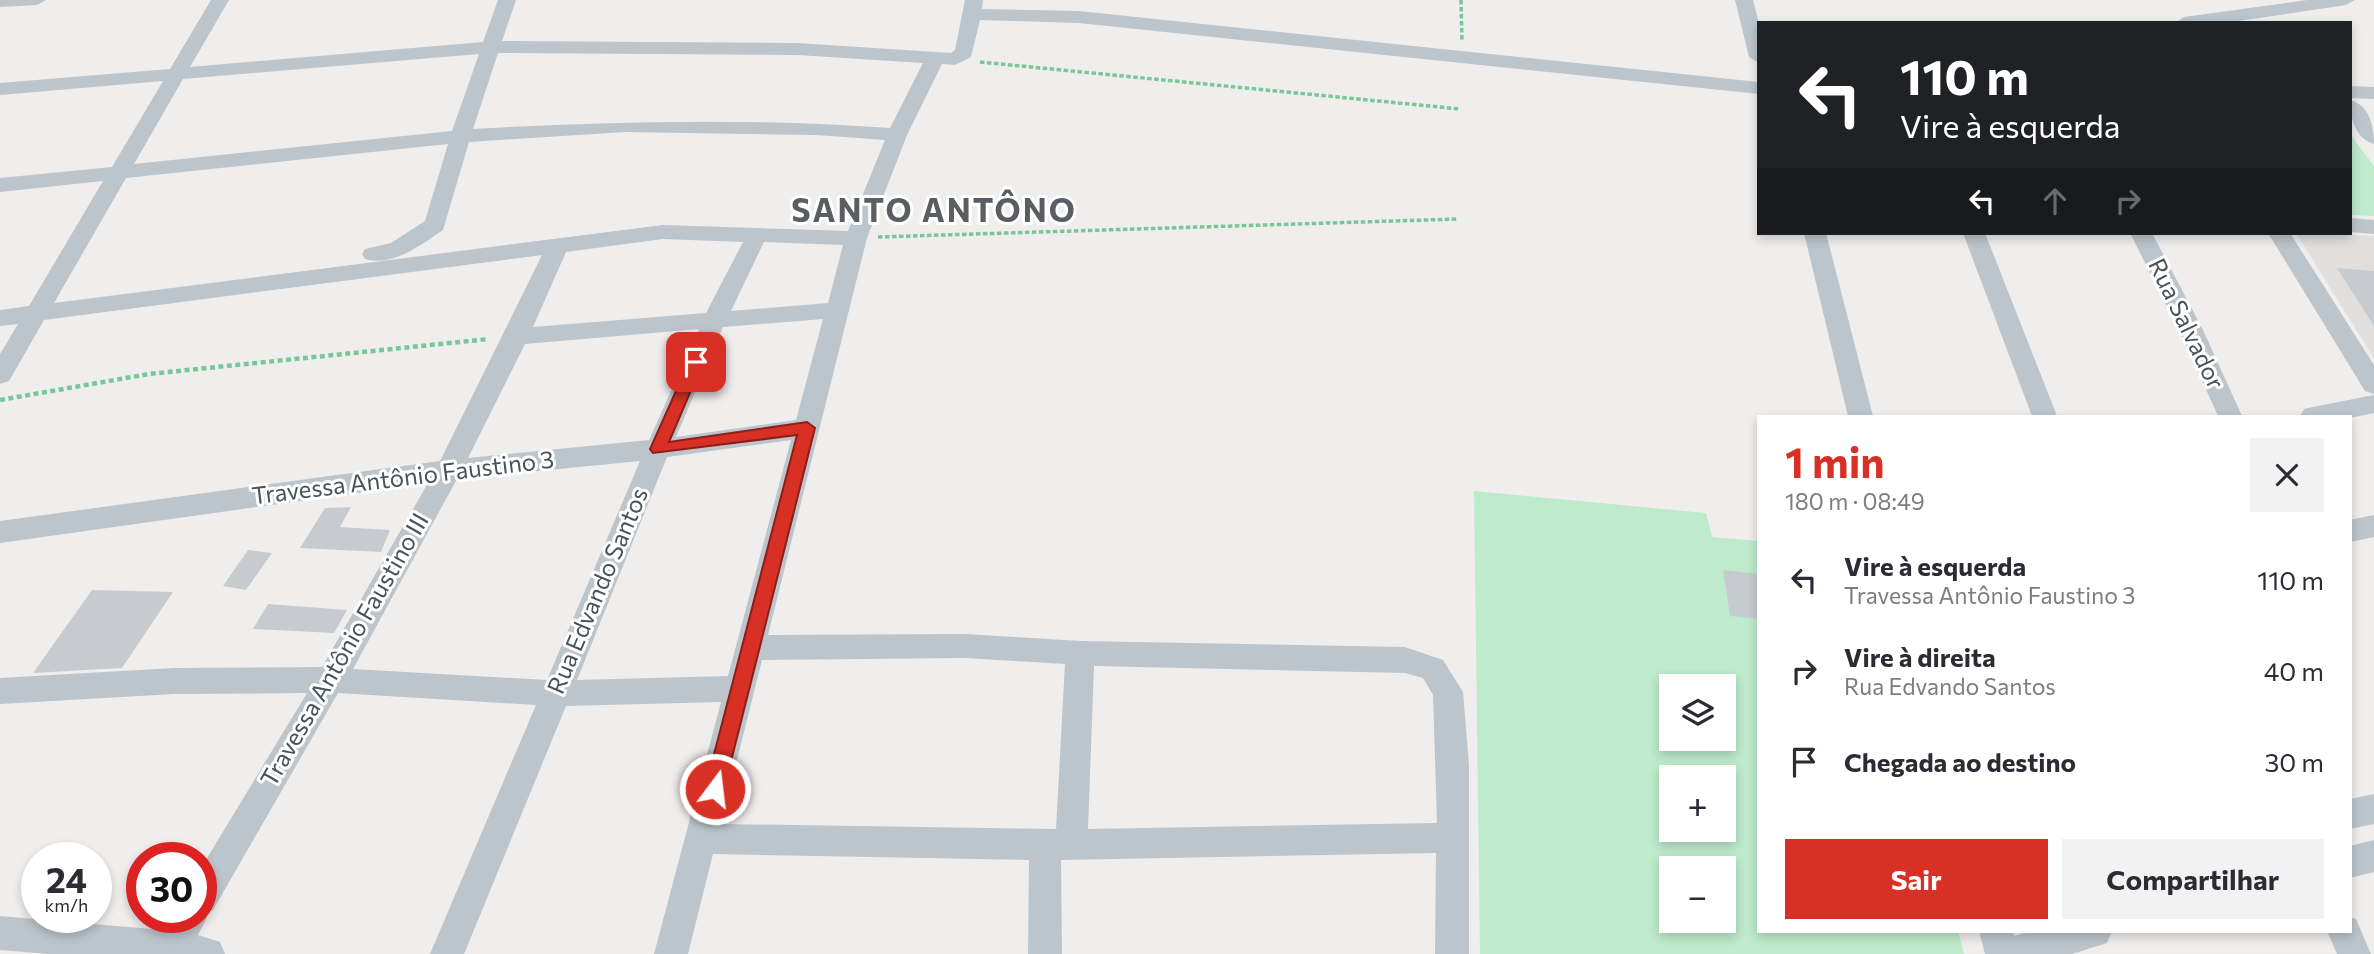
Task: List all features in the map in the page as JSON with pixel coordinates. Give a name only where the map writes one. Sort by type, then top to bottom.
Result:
[{"type":"street","points":[[0,2],[37,0]]},
{"type":"street","points":[[0,375],[33,314],[220,0]]},
{"type":"street","points":[[302,277],[327,261],[398,249],[435,225],[460,136],[508,0]]},
{"type":"street","points":[[1744,0],[1757,49]]},
{"type":"street","points":[[2207,21],[2285,16],[2346,0]]},
{"type":"street","points":[[0,89],[490,47],[797,49],[945,60],[964,53],[972,7],[1757,88]]},
{"type":"street","points":[[671,954],[856,238],[897,135],[945,60]]},
{"type":"street","points":[[2352,92],[2374,93]]},
{"type":"street","points":[[2352,109],[2374,138]]},
{"type":"street","points":[[0,185],[460,136],[695,125],[897,135]]},
{"type":"street","points":[[435,225],[447,244],[465,257]]},
{"type":"street","points":[[2352,225],[2374,227]]},
{"type":"street","points":[[0,318],[663,232],[856,238]]},
{"type":"street","name":"Rua Edvando Santos","points":[[447,954],[658,449],[715,319],[758,233]]},
{"type":"street","points":[[1816,235],[1861,415]]},
{"type":"street","points":[[1975,235],[2045,415]]},
{"type":"street","name":"Rua Salvador","points":[[2142,235],[2191,330],[2230,415]]},
{"type":"street","points":[[2280,235],[2374,385]]},
{"type":"street","name":"Travessa Antônio Faustino III","points":[[217,872],[449,470],[519,336],[557,247]]},
{"type":"street","points":[[519,336],[837,310]]},
{"type":"street","points":[[2318,415],[2374,404]]},
{"type":"street","name":"Travessa Antônio Faustino 3","points":[[0,533],[449,470],[658,449],[807,428]]},
{"type":"street","points":[[2352,531],[2374,526]]},
{"type":"street","points":[[751,648],[965,646],[1080,653],[1405,660],[1433,669],[1448,692],[1452,954]]},
{"type":"street","points":[[1045,954],[1080,653]]},
{"type":"street","points":[[0,691],[174,681],[330,680],[555,693],[741,689]]},
{"type":"street","points":[[2352,814],[2374,809]]},
{"type":"street","points":[[702,839],[1058,844],[1452,838]]},
{"type":"street","points":[[2352,862],[2374,856]]},
{"type":"street","points":[[0,933],[172,948],[208,954]]},
{"type":"street","points":[[172,948],[181,933]]},
{"type":"street","points":[[1997,933],[2002,954]]},
{"type":"street","points":[[2010,954],[2088,933]]},
{"type":"street","points":[[2345,933],[2354,954]]},
{"type":"path","points":[[1461,0],[1462,57]]},
{"type":"path","points":[[945,60],[1460,108]]},
{"type":"path","points":[[856,238],[1458,219]]},
{"type":"path","points":[[0,400],[149,374],[519,336]]},
{"type":"shaded area","points":[[2297,235],[2374,236],[2374,358]]},
{"type":"green space","points":[[2352,137],[2374,166],[2374,216],[2352,215]]},
{"type":"green space","points":[[1474,491],[1706,513],[1712,537],[1757,541],[1757,933],[1959,933],[1964,954],[1480,954]]},
{"type":"building","points":[[2337,268],[2374,271],[2374,326]]},
{"type":"building","points":[[351,507],[340,527],[390,530],[381,552],[300,548],[325,508]]},
{"type":"building","points":[[248,550],[272,553],[246,590],[223,586]]},
{"type":"building","points":[[1723,570],[1757,574],[1757,619],[1730,616]]},
{"type":"building","points":[[92,590],[173,592],[122,668],[33,673]]},
{"type":"building","points":[[268,604],[347,610],[334,633],[253,629]]},
{"type":"district","name":"SANTO ANTÔNO","points":[[934,211]]},
{"type":"route","points":[[696,362],[658,449],[807,428],[715,789]]}]
